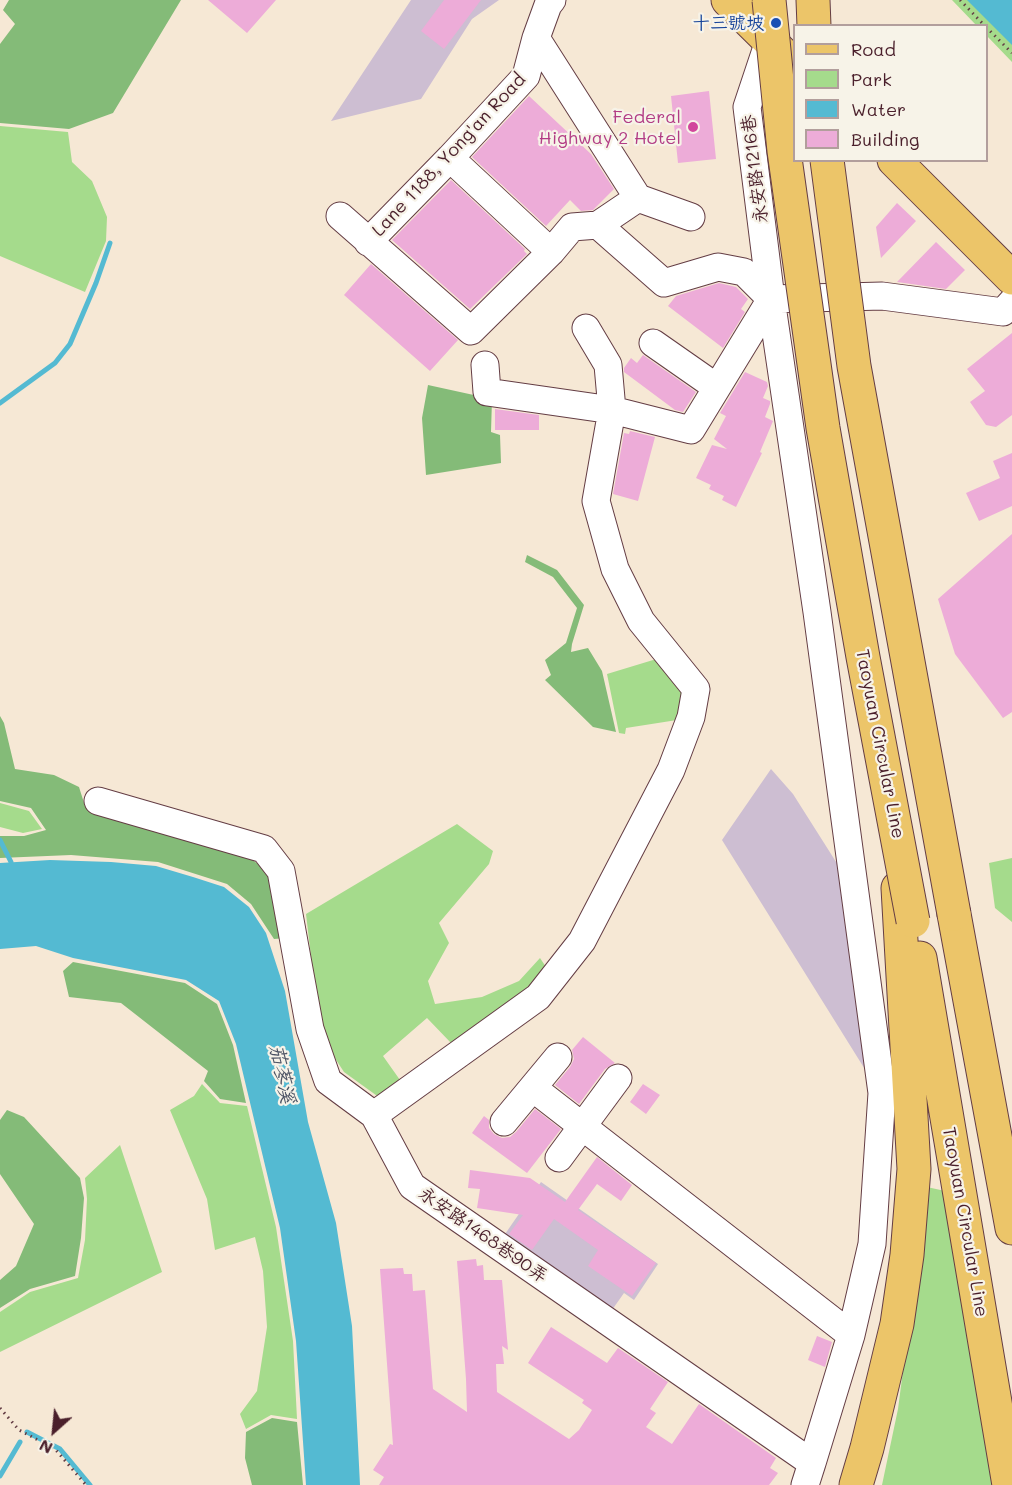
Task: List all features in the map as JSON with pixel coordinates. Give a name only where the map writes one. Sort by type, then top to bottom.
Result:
[{"type":"main road","points":[[728,0],[793,64]]},
{"type":"main road","name":"Taoyuan Circular Line","points":[[769,0],[784,151],[823,428],[894,819],[906,922],[1010,1485]]},
{"type":"main road","points":[[813,0],[814,24]]},
{"type":"main road","points":[[827,162],[854,366],[1012,1228]]},
{"type":"main road","points":[[896,162],[1012,278]]},
{"type":"main road","points":[[856,1485],[897,1324],[907,1255],[914,1169],[906,922]]},
{"type":"lane","name":"Lane 1188, Yong'an Road","points":[[368,242],[526,76],[536,38],[552,0]]},
{"type":"lane","points":[[536,38],[638,198],[691,217]]},
{"type":"lane","name":"永安路1216巷","points":[[769,41],[747,107],[771,299],[818,612],[882,1093],[872,1244],[851,1335],[809,1474]]},
{"type":"lane","points":[[450,158],[550,252]]},
{"type":"lane","points":[[340,216],[471,331],[572,227],[598,225],[638,198]]},
{"type":"lane","points":[[598,225],[664,283],[718,267],[744,272],[771,299],[882,296],[1004,312],[1012,302]]},
{"type":"lane","points":[[486,365],[487,392],[612,410],[691,430],[771,299]]},
{"type":"lane","points":[[374,1115],[538,997],[582,941],[671,770],[691,717],[696,689],[641,621],[615,569],[596,501],[612,410],[608,365],[586,328]]},
{"type":"lane","points":[[653,343],[716,387]]},
{"type":"lane","name":"永安路1468巷90弄","points":[[98,801],[264,849],[281,871],[310,1029],[328,1081],[374,1115],[412,1186],[809,1474]]},
{"type":"lane","points":[[504,1122],[558,1057]]},
{"type":"lane","points":[[559,1158],[618,1078]]},
{"type":"lane","points":[[532,1088],[851,1335]]},
{"type":"path","points":[[960,0],[984,24]]},
{"type":"path","points":[[988,28],[1012,53]]},
{"type":"path","points":[[0,1408],[19,1430],[55,1449],[86,1485]]},
{"type":"shaded area","points":[[411,0],[499,0],[472,19],[421,99],[331,121]]},
{"type":"shaded area","points":[[771,769],[793,794],[838,865],[866,1071],[722,840]]},
{"type":"shaded area","points":[[541,1182],[658,1264],[634,1300],[624,1293],[612,1310],[503,1237]]},
{"type":"green space","points":[[9,0],[181,0],[113,113],[69,129],[0,123],[0,44],[15,24],[3,10]]},
{"type":"green space","points":[[952,0],[1012,0],[1012,62],[988,37],[988,24],[975,24]]},
{"type":"green space","points":[[0,126],[68,132],[72,162],[92,181],[107,217],[106,241],[85,292],[0,256]]},
{"type":"green space","points":[[428,385],[492,399],[491,432],[500,435],[501,463],[426,475],[422,418]]},
{"type":"green space","points":[[527,555],[557,570],[584,605],[571,652],[588,648],[602,671],[616,732],[593,727],[545,680],[551,675],[545,660],[566,643],[577,608],[553,577],[525,562]]},
{"type":"green space","points":[[663,657],[681,680],[682,704],[677,720],[626,728],[625,734],[619,733],[607,674]]},
{"type":"green space","points":[[0,716],[4,723],[15,769],[54,775],[79,787],[85,806],[240,851],[265,869],[275,889],[286,938],[274,939],[251,904],[227,884],[158,862],[71,855],[0,858],[0,836],[24,836],[46,830],[31,808],[0,801]]},
{"type":"green space","points":[[0,803],[29,811],[42,829],[23,833],[0,827]]},
{"type":"green space","points":[[457,824],[493,851],[489,864],[439,923],[449,943],[428,981],[435,1004],[482,997],[519,981],[540,958],[548,970],[523,998],[452,1044],[427,1018],[383,1056],[400,1080],[380,1098],[344,1072],[323,1040],[306,914]]},
{"type":"green space","points":[[1012,858],[1012,922],[995,908],[989,863]]},
{"type":"green space","points":[[73,962],[185,983],[217,1004],[233,1045],[246,1103],[220,1099],[204,1081],[208,1071],[121,1003],[69,997],[63,971]]},
{"type":"green space","points":[[202,1084],[220,1103],[247,1106],[276,1227],[293,1341],[297,1419],[271,1415],[246,1429],[240,1414],[257,1391],[267,1327],[263,1271],[255,1237],[215,1250],[207,1199],[170,1110],[194,1096]]},
{"type":"green space","points":[[7,1110],[24,1117],[80,1178],[84,1198],[75,1276],[30,1289],[0,1308],[0,1280],[16,1266],[34,1224],[0,1174],[0,1120]]},
{"type":"green space","points":[[120,1145],[162,1272],[0,1352],[0,1312],[30,1292],[78,1278],[85,1240],[87,1199],[85,1178]]},
{"type":"green space","points":[[927,1187],[945,1191],[992,1485],[882,1485],[898,1409]]},
{"type":"green space","points":[[272,1418],[297,1422],[303,1485],[252,1485],[245,1458],[246,1432]]},
{"type":"water","points":[[967,0],[1012,0],[1012,45]]},
{"type":"water","name":"茄苳溪","points":[[50,860],[156,866],[224,887],[249,907],[266,933],[285,991],[308,1122],[336,1223],[352,1326],[360,1485],[306,1485],[296,1341],[280,1228],[236,1044],[219,1001],[186,980],[73,958],[36,946],[0,949],[0,863]]},
{"type":"building","points":[[208,0],[276,0],[247,33]]},
{"type":"building","points":[[444,0],[481,0],[444,49],[421,31]]},
{"type":"building","name":"Federal Highway 2 Hotel","points":[[709,91],[716,159],[678,163],[671,96]]},
{"type":"building","points":[[529,96],[591,154],[614,189],[593,210],[581,211],[570,200],[546,226],[472,157]]},
{"type":"building","points":[[451,180],[525,249],[527,254],[470,309],[392,240]]},
{"type":"building","points":[[897,203],[916,221],[881,258],[876,227]]},
{"type":"building","points":[[936,242],[965,270],[946,289],[897,282]]},
{"type":"building","points":[[371,264],[458,340],[430,371],[344,295]]},
{"type":"building","points":[[719,283],[736,287],[748,299],[741,309],[745,312],[723,348],[668,306],[676,296]]},
{"type":"building","points":[[1012,333],[1012,415],[996,427],[986,425],[970,402],[985,391],[967,369]]},
{"type":"building","points":[[643,355],[696,392],[683,412],[675,410],[624,372],[631,358],[637,363]]},
{"type":"building","points":[[745,372],[767,382],[768,386],[763,398],[770,401],[770,404],[765,417],[773,421],[760,452],[762,453],[736,507],[722,500],[724,496],[709,489],[711,485],[696,478],[712,445],[727,449],[714,439],[726,416],[720,413]]},
{"type":"building","points":[[495,409],[539,415],[539,430],[495,430]]},
{"type":"building","points":[[630,431],[655,437],[638,501],[613,494],[624,433],[629,434]]},
{"type":"building","points":[[1012,453],[1012,506],[979,521],[966,493],[1000,478],[993,461]]},
{"type":"building","points":[[1012,534],[1012,712],[1003,718],[955,654],[938,599]]},
{"type":"building","points":[[583,1037],[615,1063],[605,1069],[579,1104],[555,1085],[570,1067],[574,1059],[572,1050]]},
{"type":"building","points":[[643,1084],[660,1095],[646,1114],[630,1102]]},
{"type":"building","points":[[535,1109],[561,1129],[527,1173],[472,1133],[484,1116],[489,1120],[489,1128],[494,1134],[502,1138],[510,1137]]},
{"type":"building","points":[[597,1157],[632,1185],[621,1201],[597,1184],[578,1210],[656,1263],[632,1296],[588,1266],[598,1250],[554,1219],[532,1250],[509,1234],[523,1215],[477,1208],[480,1189],[468,1188],[470,1170],[530,1178],[565,1202]]},
{"type":"building","points":[[476,1259],[477,1266],[483,1265],[484,1280],[502,1280],[508,1350],[502,1346],[504,1364],[496,1364],[497,1392],[569,1439],[579,1430],[592,1410],[582,1403],[584,1400],[528,1363],[551,1327],[607,1363],[618,1348],[668,1382],[650,1409],[656,1413],[646,1427],[672,1444],[699,1404],[776,1458],[770,1468],[778,1473],[769,1485],[379,1485],[384,1477],[373,1470],[390,1444],[393,1445],[380,1269],[403,1268],[404,1274],[412,1274],[413,1291],[425,1290],[433,1389],[467,1412],[457,1261]]},
{"type":"building","points":[[817,1336],[832,1342],[825,1367],[808,1360]]},
{"type":"waterway","points":[[0,403],[55,363],[70,344],[110,243]]},
{"type":"waterway","points":[[0,840],[11,862]]},
{"type":"waterway","points":[[27,1432],[60,1449],[90,1485]]},
{"type":"waterway","points":[[0,1476],[20,1442]]},
{"type":"place","name":"十三號坡","points":[[776,23]]},
{"type":"place","name":"Federal Highway 2 Hotel","points":[[693,127]]}]
